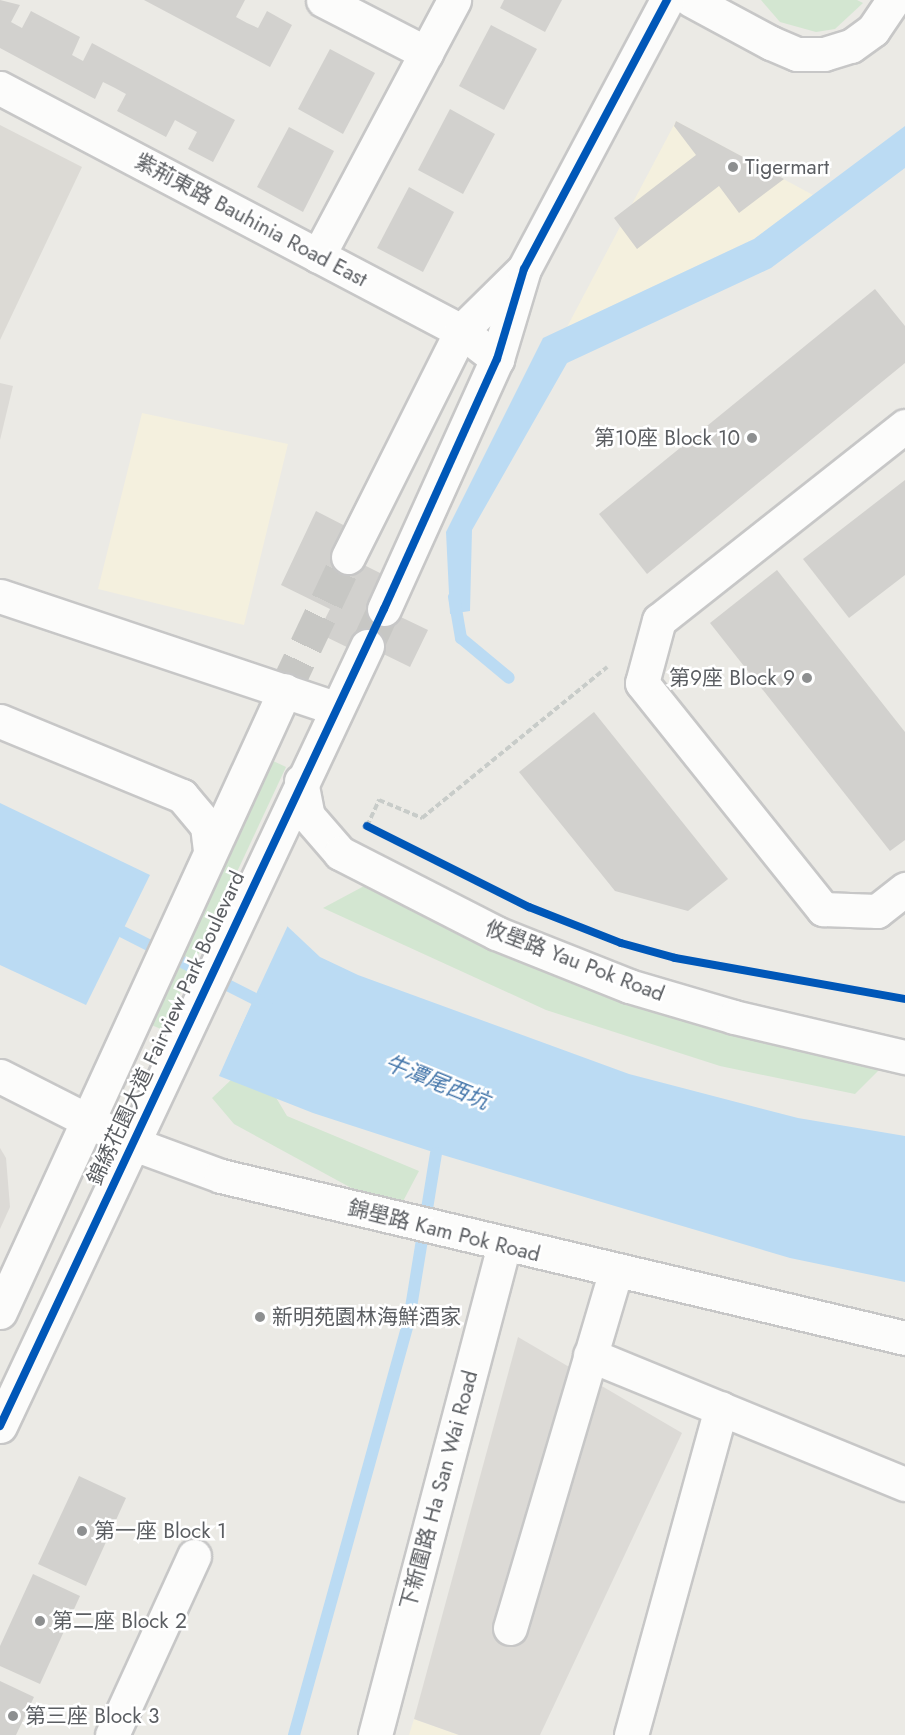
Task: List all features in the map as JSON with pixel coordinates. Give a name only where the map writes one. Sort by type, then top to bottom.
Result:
[{"type":"street","points":[[323,0],[426,53]]},
{"type":"street","points":[[318,256],[454,0]]},
{"type":"street","points":[[384,609],[497,359],[524,269],[667,0]]},
{"type":"street","points":[[691,0],[796,54],[824,54],[851,46],[873,30],[893,0]]},
{"type":"street","name":"紫荊東路 Bauhinia Road East","points":[[0,88],[461,331],[497,359]]},
{"type":"street","points":[[348,557],[461,331],[524,269]]},
{"type":"street","points":[[905,426],[659,620],[642,683],[823,909],[877,911],[905,889]]},
{"type":"street","points":[[0,596],[337,709]]},
{"type":"street","name":"錦綉花園大道 Fairview Park Boulevard","points":[[0,1426],[134,1144],[167,1066],[248,890],[367,646]]},
{"type":"street","name":"錦綉花園大道 Fairview Park Boulevard","points":[[0,1312],[85,1121],[285,690]]},
{"type":"street","points":[[0,721],[182,796],[207,826],[206,859]]},
{"type":"street","name":"攸壆路 Yau Pok Road","points":[[301,781],[308,816],[334,848],[496,933],[629,986],[734,1017],[905,1058]]},
{"type":"street","name":"錦壆路 Kam Pok Road","points":[[0,1076],[134,1144],[221,1176],[615,1272],[905,1338]]},
{"type":"street","name":"下新圍路 Ha San Wai Road","points":[[375,1735],[504,1245]]},
{"type":"street","points":[[510,1628],[615,1272]]},
{"type":"street","points":[[590,1355],[905,1484]]},
{"type":"street","points":[[631,1735],[721,1408]]},
{"type":"street","points":[[112,1735],[194,1556]]},
{"type":"path","points":[[376,830],[367,826],[379,800],[422,818],[619,658],[647,663]]},
{"type":"shaded area","points":[[676,121],[813,195],[754,239],[567,327]]},
{"type":"shaded area","points":[[0,125],[82,167],[0,340]]},
{"type":"shaded area","points":[[0,383],[13,386],[0,440]]},
{"type":"shaded area","points":[[142,413],[288,444],[244,625],[98,589]]},
{"type":"shaded area","points":[[0,1148],[6,1158],[10,1207],[0,1229]]},
{"type":"shaded area","points":[[518,1337],[682,1433],[540,1735],[459,1735],[414,1719]]},
{"type":"shaded area","points":[[414,1719],[459,1735],[409,1735]]},
{"type":"green space","points":[[761,0],[857,0],[863,3],[835,29],[816,32],[780,22]]},
{"type":"green space","points":[[269,759],[286,767],[163,1030],[147,1023]]},
{"type":"green space","points":[[366,885],[456,932],[607,994],[882,1067],[855,1094],[720,1066],[546,1010],[323,908]]},
{"type":"green space","points":[[253,1059],[287,1116],[419,1171],[400,1207],[355,1190],[234,1124],[212,1098]]},
{"type":"water","points":[[905,126],[905,168],[771,268],[567,363],[472,530],[470,611],[450,614],[446,532],[543,338],[754,239]]},
{"type":"water","points":[[0,803],[150,875],[86,1005],[0,965]]},
{"type":"water","points":[[286,925],[320,957],[358,975],[629,1074],[798,1118],[905,1136],[905,1282],[790,1258],[436,1153],[313,1113],[219,1076]]},
{"type":"pier","points":[[289,923],[217,1078],[284,924]]},
{"type":"building","points":[[0,0],[20,5],[11,22],[22,28],[31,11],[80,37],[72,55],[83,61],[92,43],[235,120],[213,162],[188,149],[197,132],[175,120],[166,137],[117,111],[126,94],[115,88],[103,82],[95,99],[0,48]]},
{"type":"building","points":[[144,0],[245,0],[236,17],[247,23],[258,28],[267,11],[292,25],[270,67]]},
{"type":"building","points":[[504,0],[562,0],[545,32],[500,8]]},
{"type":"building","points":[[491,25],[537,49],[504,110],[459,86]]},
{"type":"building","points":[[330,49],[375,73],[343,134],[298,109]]},
{"type":"building","points":[[450,109],[495,134],[463,194],[418,170]]},
{"type":"building","points":[[676,121],[784,179],[739,213],[719,186],[637,249],[614,218],[696,155],[674,126]]},
{"type":"building","points":[[289,127],[334,151],[303,212],[257,187]]},
{"type":"building","points":[[409,187],[454,212],[423,272],[377,248]]},
{"type":"building","name":"第10座 Block 10","points":[[875,289],[905,326],[905,363],[647,574],[599,514]]},
{"type":"building","points":[[905,480],[905,575],[849,618],[803,559]]},
{"type":"building","points":[[316,511],[353,530],[348,557],[390,578],[384,609],[428,630],[410,667],[367,646],[355,651],[318,633],[330,609],[281,585]]},
{"type":"building","name":"第9座 Block 9","points":[[777,570],[905,732],[905,840],[890,851],[710,623]]},
{"type":"building","points":[[594,712],[728,879],[688,911],[615,891],[519,772]]},
{"type":"building","name":"第一座 Block 1","points":[[79,1476],[126,1498],[86,1586],[38,1564]]},
{"type":"building","name":"第二座 Block 2","points":[[33,1574],[80,1596],[40,1684],[0,1666],[0,1646]]},
{"type":"building","name":"第三座 Block 3","points":[[0,1681],[34,1697],[16,1735],[0,1735]]},
{"type":"waterway","points":[[454,597],[461,638],[509,678]]},
{"type":"waterway","name":"牛潭尾西坑","points":[[109,925],[267,1005]]},
{"type":"waterway","points":[[294,1735],[409,1320],[436,1153]]},
{"type":"tunnel","points":[[285,690],[348,557]]},
{"type":"tunnel","points":[[367,646],[384,609]]},
{"type":"cycle path","points":[[0,1426],[384,609],[497,359],[524,269],[667,0]]},
{"type":"cycle path","points":[[367,826],[529,907],[621,943],[675,958],[905,999]]},
{"type":"place","name":"Tigermart","points":[[733,167]]},
{"type":"place","name":"第10座 Block 10","points":[[752,438]]},
{"type":"place","name":"第9座 Block 9","points":[[807,678]]},
{"type":"place","name":"新明苑園林海鮮酒家","points":[[260,1317]]},
{"type":"place","name":"第一座 Block 1","points":[[82,1531]]},
{"type":"place","name":"第二座 Block 2","points":[[40,1621]]},
{"type":"place","name":"第三座 Block 3","points":[[13,1716]]}]
